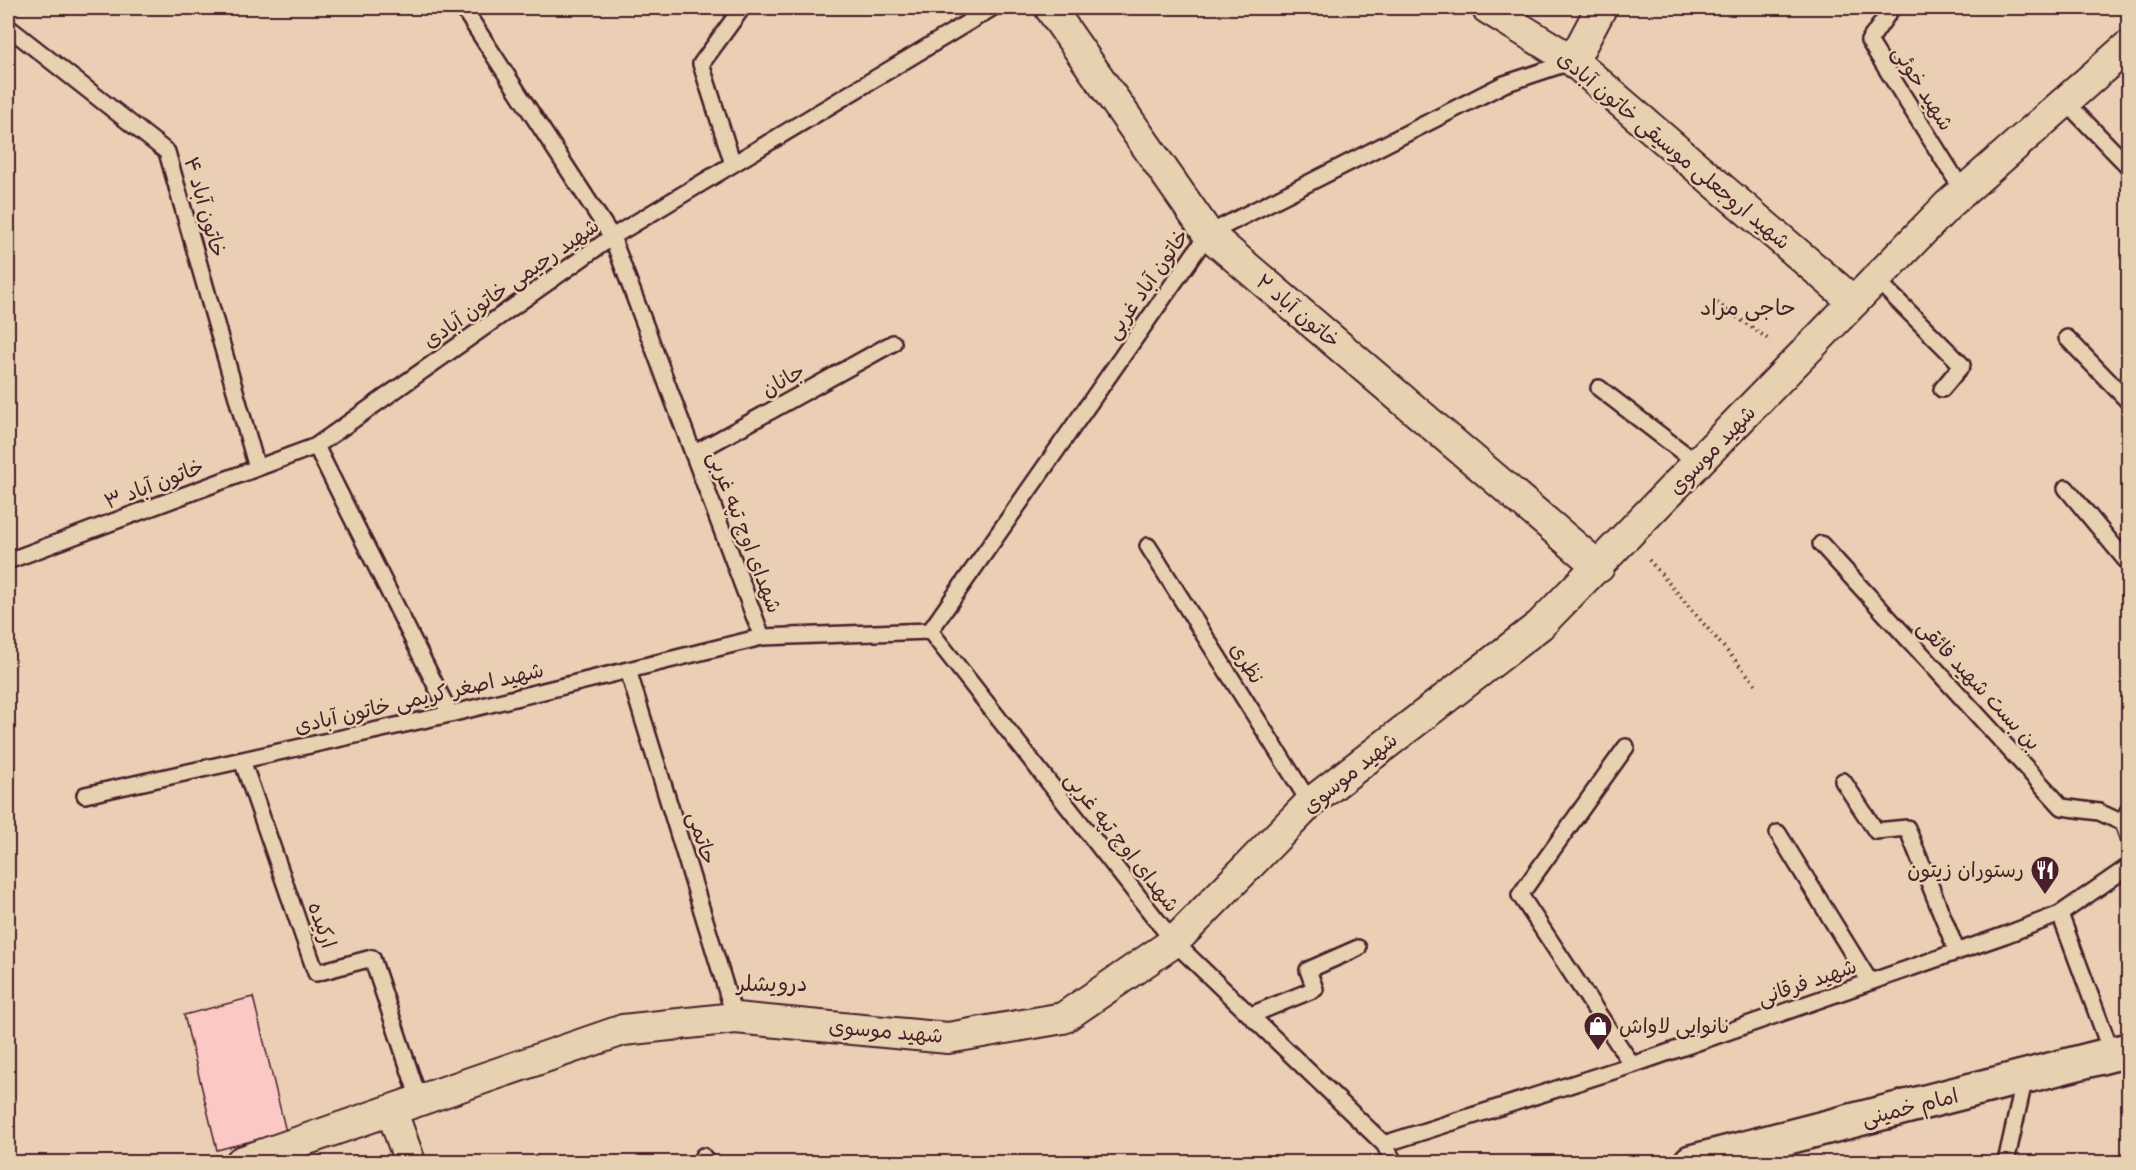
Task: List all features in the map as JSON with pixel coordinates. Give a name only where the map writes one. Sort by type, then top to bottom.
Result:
[{"type":"main road","name":"امام خمینی","points":[[1690,1162],[2120,1052]]},
{"type":"street","name":"خاتون آباد ۲","points":[[1050,8],[1208,234],[1599,567]]},
{"type":"street","name":"شهید اروجعلی موسیقی خاتون آبادی","points":[[1487,8],[1574,61],[1854,302]]},
{"type":"street","points":[[1574,61],[1601,8]]},
{"type":"street","name":"شهید موسوی","points":[[241,1162],[406,1107],[623,1030],[735,1018],[948,1038],[1063,1018],[1174,942],[1310,803],[1540,625],[1963,191],[2128,46]]},
{"type":"street","points":[[406,1107],[410,1162]]},
{"type":"lane","name":"شهدای اوچ تپه غربی","points":[[463,8],[612,237],[762,637],[930,631],[1174,942],[1384,1144],[1394,1162]]},
{"type":"lane","points":[[733,164],[701,64],[742,8]]},
{"type":"lane","name":"شهید رحیمی خاتون آبادی","points":[[316,446],[612,237],[992,8]]},
{"type":"lane","name":"شهید خوئی","points":[[1892,8],[1869,41],[1963,191]]},
{"type":"lane","name":"خاتون آباد ۴","points":[[8,27],[167,152],[257,468]]},
{"type":"lane","name":"خاتون آباد غربی","points":[[930,631],[1208,234],[1504,84],[1574,61]]},
{"type":"lane","points":[[2065,102],[2128,166]]},
{"type":"lane","points":[[1876,279],[1962,365],[1942,389]]},
{"type":"lane","points":[[2067,338],[2128,402]]},
{"type":"lane","name":"جانان","points":[[693,454],[893,343]]},
{"type":"lane","points":[[1599,388],[1698,464]]},
{"type":"lane","points":[[316,446],[450,714]]},
{"type":"lane","name":"خاتون آباد ۳","points":[[8,561],[316,446]]},
{"type":"lane","points":[[2066,488],[2128,563]]},
{"type":"lane","name":"بن بست شهید فائقی","points":[[1821,544],[2062,807],[2099,812],[2127,824]]},
{"type":"lane","name":"نظری","points":[[1148,546],[1310,803]]},
{"type":"lane","name":"شهید اصغر کریمی خاتون آبادی","points":[[85,795],[450,714],[762,637]]},
{"type":"lane","name":"حاتمی","points":[[628,670],[735,1018]]},
{"type":"lane","points":[[1626,747],[1520,895],[1632,1065]]},
{"type":"lane","name":"ارکیده","points":[[242,760],[316,973],[372,958],[406,1107]]},
{"type":"lane","points":[[1843,781],[1876,831],[1907,828],[1957,952]]},
{"type":"lane","points":[[1778,833],[1870,982]]},
{"type":"lane","name":"شهید فرقانی","points":[[1384,1144],[1632,1065],[2060,914],[2128,867]]},
{"type":"lane","points":[[2060,914],[2120,1052]]},
{"type":"lane","points":[[1251,1015],[1315,989],[1308,970],[1358,948]]},
{"type":"lane","points":[[2006,1162],[2025,1077]]},
{"type":"path","points":[[1717,303],[1798,360]]},
{"type":"path","points":[[1628,536],[1758,687]]},
{"type":"building","points":[[253,997],[286,1132],[217,1150],[184,1015]]},
{"type":"place","name":"رستوران زیتون","points":[[2045,896]]},
{"type":"place","name":"نانوایی لاواش","points":[[1598,1052]]},
{"type":"district","name":"حاجی مراد","points":[[1748,307]]},
{"type":"district","name":"درویشلر","points":[[772,983]]}]
